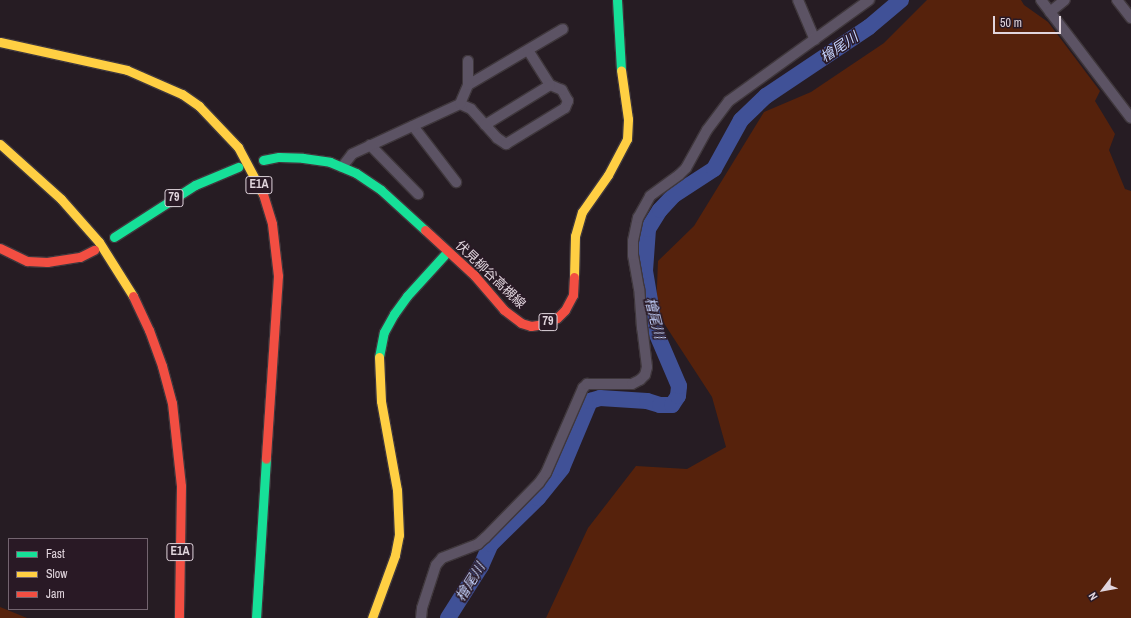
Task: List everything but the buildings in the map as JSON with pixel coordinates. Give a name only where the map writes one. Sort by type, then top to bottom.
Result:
[{"type":"main road","name":"伏見柳谷高槻線","points":[[263,160],[303,158],[330,162],[356,173],[381,190],[447,252],[474,275],[504,310],[522,323],[531,326],[544,324],[557,318],[565,310],[572,295],[575,236],[582,212],[608,175],[627,139],[628,119],[621,78],[617,0]]},
{"type":"main road","name":"E1A","points":[[0,42],[128,70],[182,94],[212,118],[234,142],[248,162],[267,203],[272,224],[278,276],[256,618]]},
{"type":"main road","name":"E1A","points":[[0,144],[61,199],[82,222],[117,268],[134,297],[154,344],[172,403],[177,439],[181,486],[179,618]]},
{"type":"main road","name":"79","points":[[114,237],[195,185],[238,167]]},
{"type":"main road","points":[[0,248],[27,261],[48,262],[80,257],[94,250]]},
{"type":"main road","points":[[372,618],[396,555],[399,535],[397,490],[381,401],[379,353],[384,332],[394,314],[407,296],[447,252]]},
{"type":"street","points":[[798,0],[815,40]]},
{"type":"street","points":[[421,618],[422,608],[434,572],[442,558],[478,544],[539,483],[546,473],[583,388],[587,384],[632,384],[640,380],[645,374],[647,367],[639,289],[633,255],[633,241],[638,218],[650,196],[686,168],[707,130],[729,101],[870,0]]},
{"type":"street","points":[[1041,0],[1131,118]]},
{"type":"street","points":[[1050,12],[1065,0]]},
{"type":"street","points":[[1118,0],[1131,18]]},
{"type":"street","points":[[468,85],[563,30]]},
{"type":"street","points":[[460,104],[471,109],[497,138],[506,144],[565,108],[568,101],[562,90],[550,85],[528,50]]},
{"type":"street","points":[[342,167],[352,154],[460,104],[468,85],[468,60]]},
{"type":"street","points":[[485,125],[550,85]]},
{"type":"street","points":[[413,126],[456,182]]},
{"type":"street","points":[[370,145],[418,194]]},
{"type":"shaded area","points":[[927,0],[1021,0],[1024,5],[1048,22],[1100,91],[1095,101],[1115,134],[1109,150],[1125,189],[1131,191],[1131,618],[546,618],[588,528],[636,466],[687,469],[726,447],[712,397],[656,311],[658,261],[694,226],[764,112],[811,92],[884,43]]},
{"type":"shaded area","points":[[0,607],[27,618],[0,618]]},
{"type":"waterway","name":"檜尾川","points":[[448,618],[481,566],[491,544],[538,498],[562,468],[590,401],[600,398],[647,401],[660,405],[672,405],[678,396],[679,386],[655,330],[645,271],[648,229],[660,210],[674,195],[714,169],[741,120],[766,96],[869,27],[901,0]]},
{"type":"traffic: fast","points":[[617,0],[621,70]]},
{"type":"traffic: fast","points":[[263,160],[279,157],[303,158],[330,162],[356,173],[381,190],[425,230]]},
{"type":"traffic: fast","points":[[114,237],[195,185],[238,167]]},
{"type":"traffic: fast","points":[[379,357],[384,332],[394,314],[407,296],[447,252]]},
{"type":"traffic: fast","points":[[256,618],[266,459]]},
{"type":"traffic: slow","points":[[0,42],[127,70],[182,94],[199,106],[238,147],[263,194]]},
{"type":"traffic: slow","points":[[574,277],[575,236],[582,212],[608,175],[627,139],[628,119],[621,70]]},
{"type":"traffic: slow","points":[[0,144],[61,199],[99,242],[133,296]]},
{"type":"traffic: slow","points":[[372,618],[395,555],[399,535],[397,490],[381,401],[379,357]]},
{"type":"traffic: jam","points":[[263,194],[272,224],[278,276],[266,459]]},
{"type":"traffic: jam","points":[[425,230],[474,275],[504,310],[521,323],[531,326],[544,324],[557,318],[565,310],[573,295],[574,277]]},
{"type":"traffic: jam","points":[[0,248],[27,261],[47,262],[80,257],[94,250]]},
{"type":"traffic: jam","points":[[133,296],[149,330],[162,366],[172,403],[181,486],[179,618]]}]
